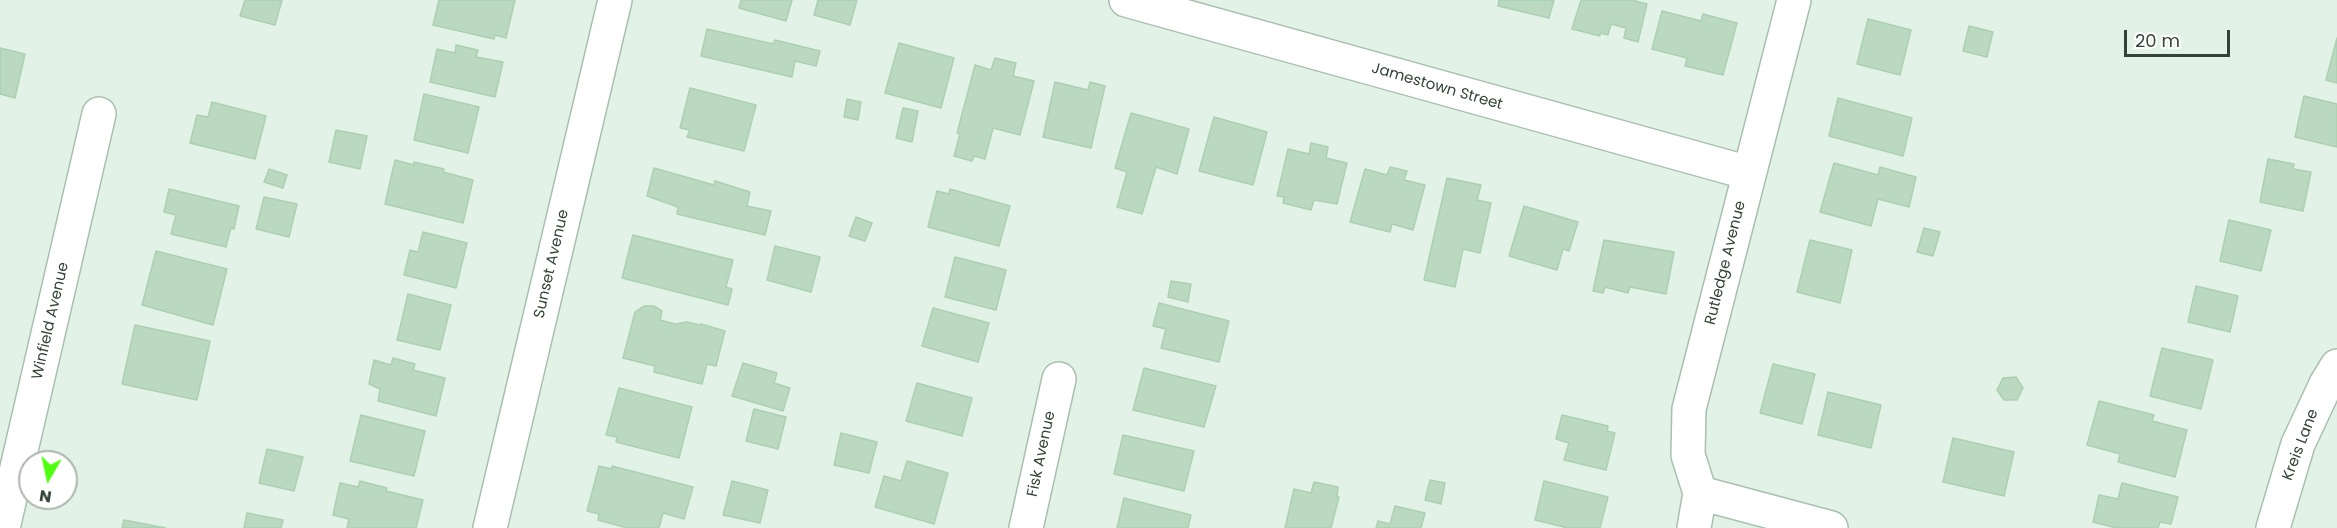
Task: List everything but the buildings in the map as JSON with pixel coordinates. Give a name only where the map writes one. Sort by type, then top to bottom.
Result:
[{"type":"street","name":"Sunset Avenue","points":[[490,528],[615,0]]},
{"type":"street","name":"Jamestown Street","points":[[1126,0],[1749,173]]},
{"type":"street","name":"Rutledge Avenue","points":[[1694,528],[1700,493],[1688,455],[1689,409],[1794,0]]},
{"type":"street","name":"Winfield Avenue","points":[[3,528],[99,114]]},
{"type":"street","name":"Kreis Lane","points":[[2272,528],[2298,444],[2337,366]]},
{"type":"street","name":"Fisk Avenue","points":[[1026,528],[1059,379]]},
{"type":"street","points":[[1700,493],[1831,528]]}]
